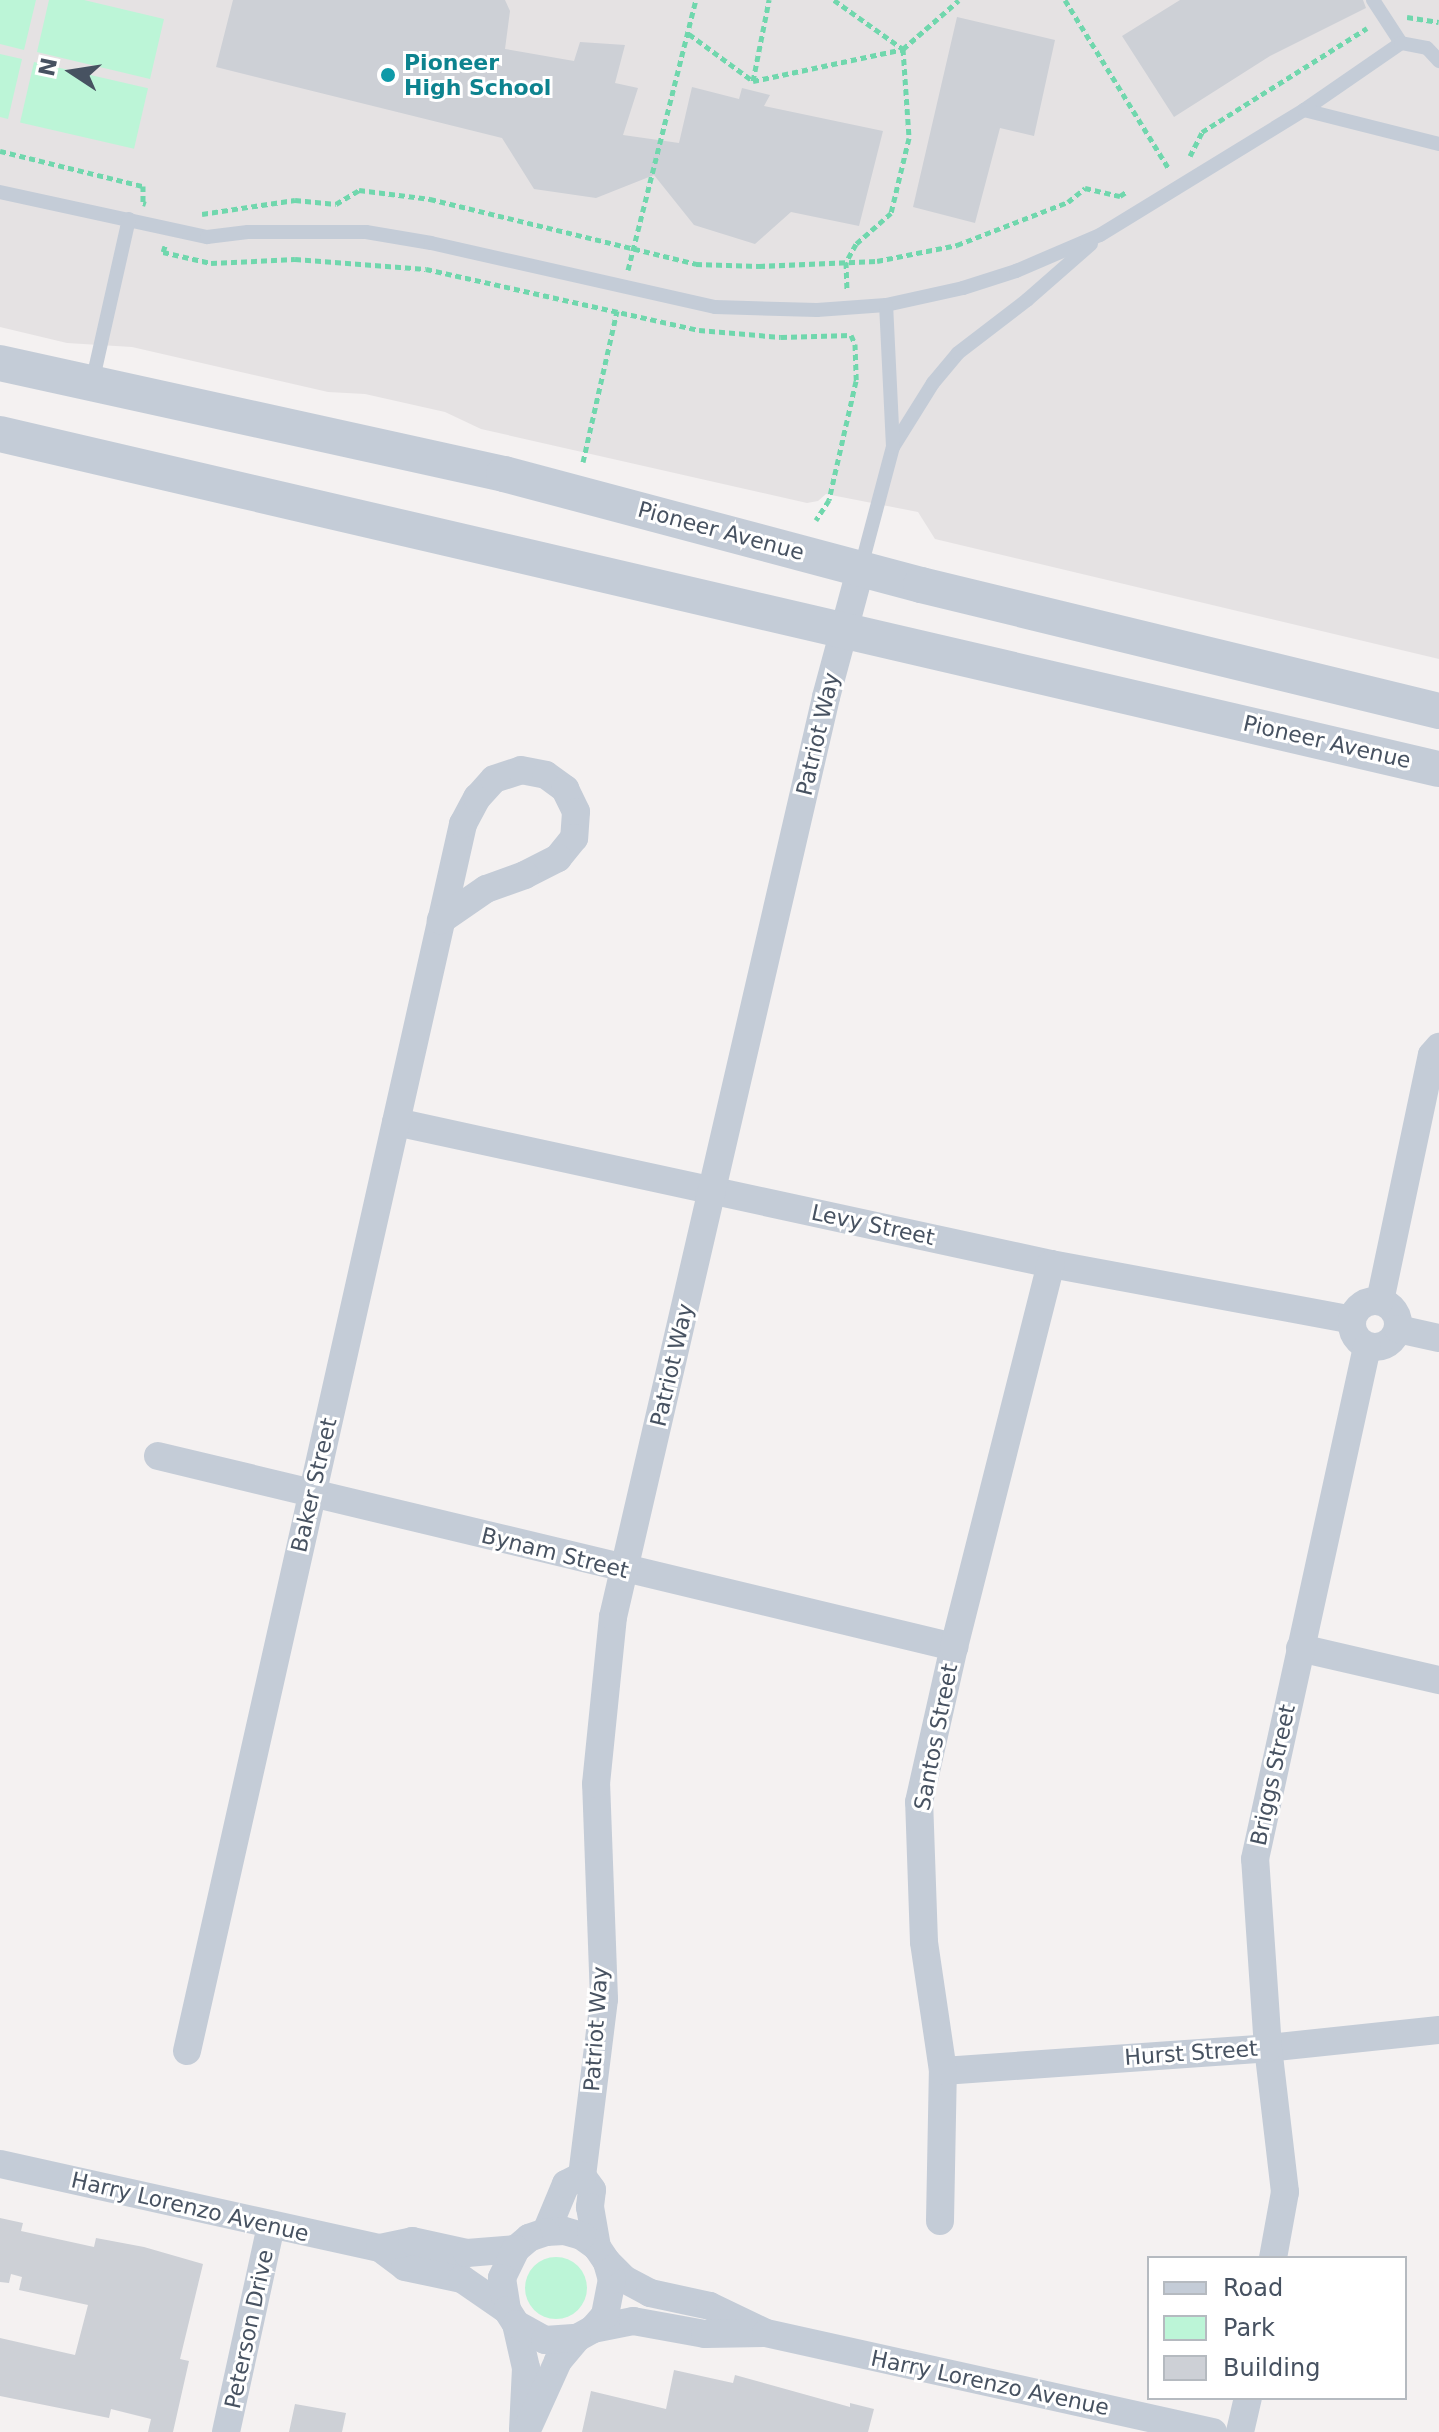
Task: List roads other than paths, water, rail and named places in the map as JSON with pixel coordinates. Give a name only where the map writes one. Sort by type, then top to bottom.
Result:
[{"type":"street","name":"Pioneer Avenue","points":[[0,363],[504,474],[936,589],[1439,711]]},
{"type":"street","name":"Pioneer Avenue","points":[[0,434],[1436,766]]},
{"type":"street","name":"Patriot Way","points":[[582,2176],[604,1999],[596,1784],[613,1617],[861,567]]},
{"type":"street","name":"Baker Street","points":[[187,2051],[441,920],[463,824],[477,798],[494,779],[521,770],[546,775],[565,789],[576,812],[574,838],[558,858],[525,875],[486,889],[441,920]]},
{"type":"street","points":[[1380,1301],[1432,1055],[1439,1047]]},
{"type":"street","name":"Levy Street","points":[[396,1122],[1051,1264],[1352,1320]]},
{"type":"street","name":"Santos Street","points":[[940,2221],[943,2071],[924,1942],[919,1802],[954,1647],[1051,1264]]},
{"type":"street","points":[[1380,1301],[1392,1308],[1398,1329],[1390,1342],[1367,1347],[1355,1336],[1352,1320],[1365,1303],[1380,1301]]},
{"type":"street","points":[[1398,1329],[1439,1338]]},
{"type":"street","name":"Briggs Street","points":[[1273,2256],[1285,2192],[1268,2048],[1255,1859],[1367,1347]]},
{"type":"street","name":"Bynam Street","points":[[158,1456],[954,1647]]},
{"type":"street","points":[[1300,1648],[1439,1680]]},
{"type":"street","name":"Hurst Street","points":[[943,2071],[1268,2048],[1439,2030]]},
{"type":"street","name":"Harry Lorenzo Avenue","points":[[0,2164],[380,2248],[412,2241],[467,2253],[516,2249]]},
{"type":"street","points":[[524,2432],[551,2373],[605,2315],[611,2298],[612,2280],[590,2207],[592,2190],[582,2176],[566,2184],[546,2232]]},
{"type":"street","name":"Peterson Drive","points":[[226,2432],[271,2226]]},
{"type":"street","points":[[524,2432],[526,2368],[502,2278],[516,2249],[546,2232],[564,2231],[582,2236],[602,2254]]},
{"type":"street","name":"Harry Lorenzo Avenue","points":[[380,2248],[405,2267],[462,2279],[512,2317]]},
{"type":"street","name":"Harry Lorenzo Avenue","points":[[602,2254],[638,2288],[710,2306],[766,2333],[1213,2432]]},
{"type":"street","points":[[512,2317],[545,2340],[585,2333]]},
{"type":"street","name":"Harry Lorenzo Avenue","points":[[585,2333],[648,2321],[705,2334],[766,2333]]},
{"type":"street","points":[[1240,2432],[1248,2400]]},
{"type":"lane","points":[[1373,0],[1401,43]]},
{"type":"lane","points":[[0,192],[207,237],[248,232],[366,232],[431,243],[715,307],[848,309],[886,305],[963,288],[1016,271],[1100,235],[1304,110],[1401,43],[1427,48],[1439,61]]},
{"type":"lane","points":[[1304,110],[1439,144]]},
{"type":"lane","points":[[92,384],[129,219]]},
{"type":"lane","points":[[861,567],[893,447],[933,383],[958,353],[1027,300],[1100,235]]},
{"type":"lane","points":[[886,305],[893,447]]},
{"type":"place","name":"Pioneer High School","points":[[388,75]]}]
